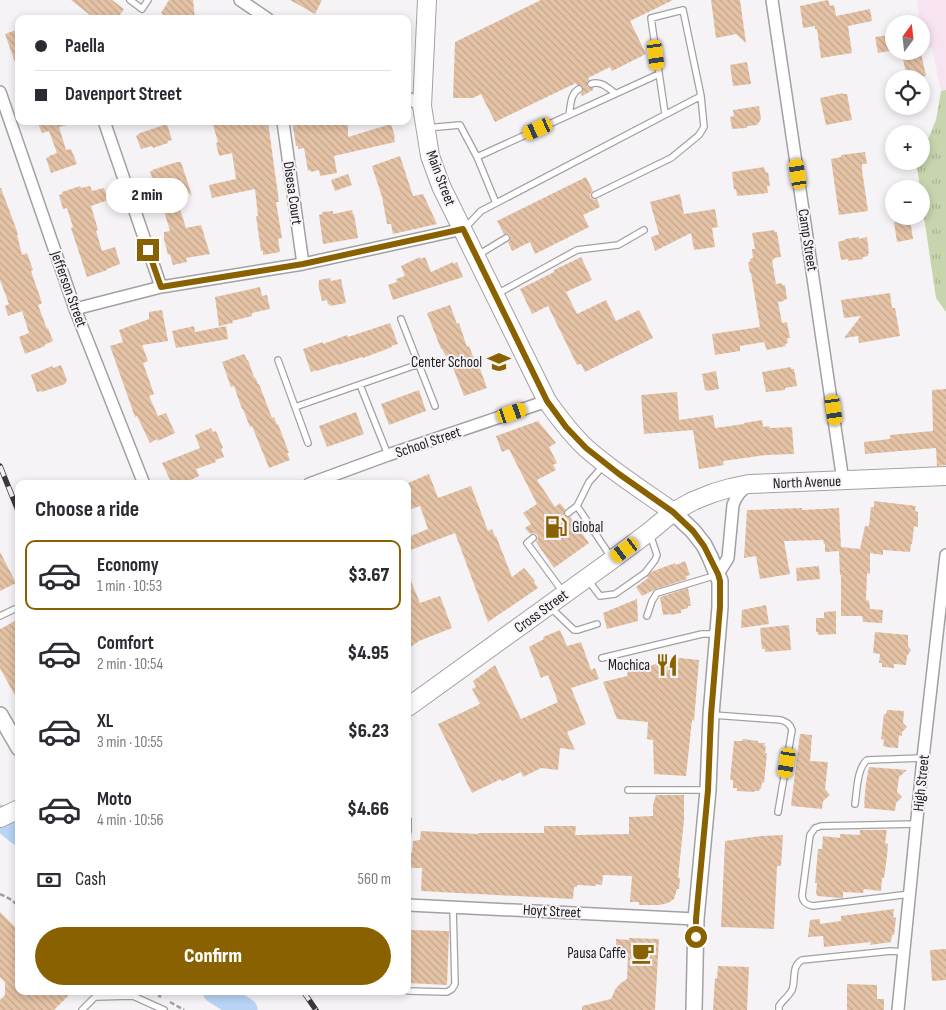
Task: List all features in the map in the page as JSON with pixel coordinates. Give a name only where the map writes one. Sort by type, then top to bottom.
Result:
[{"type":"main road","name":"Main Street","points":[[428,0],[415,102],[426,128],[430,156],[441,186],[547,401],[577,439],[606,464],[673,512],[693,531],[704,546],[720,581],[708,790],[696,919],[694,1010]]},
{"type":"main road","name":"North Avenue","points":[[673,512],[692,501],[730,488],[749,484],[946,476]]},
{"type":"main road","name":"Cross Street","points":[[411,704],[549,606],[673,512]]},
{"type":"main road","points":[[0,716],[15,741]]},
{"type":"main road","points":[[0,818],[15,811]]},
{"type":"street","points":[[240,0],[262,15]]},
{"type":"street","name":"Camp Street","points":[[772,0],[843,481]]},
{"type":"street","name":"Jefferson Street","points":[[0,92],[75,309],[142,480]]},
{"type":"street","points":[[105,125],[161,287]]},
{"type":"street","name":"Disesa Court","points":[[283,125],[303,264]]},
{"type":"street","points":[[75,309],[161,287],[303,264],[463,229]]},
{"type":"street","name":"School Street","points":[[320,480],[547,401]]},
{"type":"street","points":[[718,574],[728,558],[735,499],[749,484]]},
{"type":"street","name":"High Street","points":[[898,1010],[923,758],[946,555]]},
{"type":"street","name":"Hoyt Street","points":[[411,905],[696,919]]},
{"type":"lane","points":[[130,0],[142,9],[148,0]]},
{"type":"lane","points":[[595,195],[671,158],[699,135],[704,127],[701,96],[683,10],[651,18],[665,114]]},
{"type":"lane","points":[[477,157],[659,74]]},
{"type":"lane","points":[[591,84],[594,82],[602,84],[616,94]]},
{"type":"lane","points":[[570,115],[572,99],[575,92],[579,89]]},
{"type":"lane","points":[[463,229],[481,211],[701,96]]},
{"type":"lane","points":[[426,128],[460,125],[477,157],[496,203]]},
{"type":"lane","points":[[495,295],[577,250],[618,245],[644,230]]},
{"type":"lane","points":[[476,257],[506,238]]},
{"type":"lane","points":[[401,319],[435,406]]},
{"type":"lane","points":[[278,360],[308,443]]},
{"type":"lane","points":[[295,407],[419,364]]},
{"type":"lane","points":[[360,385],[388,455]]},
{"type":"lane","points":[[568,513],[578,506],[589,482],[606,464]]},
{"type":"lane","points":[[578,506],[613,559]]},
{"type":"lane","points":[[587,578],[600,596],[615,594],[645,573],[655,560],[657,554],[649,532]]},
{"type":"lane","points":[[533,538],[527,543],[565,594]]},
{"type":"lane","points":[[647,616],[657,593],[718,574]]},
{"type":"lane","points":[[549,606],[574,630],[598,624]]},
{"type":"lane","points":[[0,616],[15,609]]},
{"type":"lane","points":[[602,658],[702,634],[718,634]]},
{"type":"lane","points":[[711,715],[781,720],[790,725],[792,730],[778,812]]},
{"type":"lane","points":[[856,804],[860,769],[867,760],[923,758]]},
{"type":"lane","points":[[628,790],[708,790]]},
{"type":"lane","points":[[910,894],[813,906],[807,905],[803,901],[802,896],[810,834],[815,828],[821,826],[917,824]]},
{"type":"lane","points":[[411,991],[447,992],[455,984],[453,907]]},
{"type":"lane","points":[[779,1010],[783,1000],[791,993],[795,968],[798,962],[802,960],[891,951],[904,952]]},
{"type":"lane","points":[[82,1010],[95,997],[133,996],[164,1010]]},
{"type":"path","points":[[0,894],[15,903]]},
{"type":"shaded area","points":[[917,0],[946,0],[946,90],[941,91],[932,48],[930,48],[930,15],[919,15]]},
{"type":"green space","points":[[946,90],[946,312],[936,298],[925,225],[930,225],[930,180],[919,180],[917,170],[930,170],[930,134],[936,120],[941,91]]},
{"type":"building","points":[[71,0],[112,0],[124,9],[120,15],[90,15]]},
{"type":"building","points":[[169,0],[193,0],[195,15],[164,15],[161,13]]},
{"type":"building","points":[[290,0],[322,0],[315,14]]},
{"type":"building","points":[[541,0],[673,0],[630,21],[646,54],[612,71],[610,67],[588,78],[587,86],[593,88],[593,90],[582,96],[583,87],[576,83],[495,122],[481,94],[473,98],[453,98],[455,42]]},
{"type":"building","points":[[711,0],[740,0],[746,43],[736,34],[716,38]]},
{"type":"building","points":[[828,0],[830,6],[834,5],[836,16],[870,9],[872,21],[848,26],[852,53],[821,58],[817,29],[815,29],[815,26],[803,28],[800,6]]},
{"type":"building","points":[[15,30],[15,62],[5,34]]},
{"type":"building","points":[[885,36],[885,52],[878,53],[875,37]]},
{"type":"building","points":[[903,60],[923,60],[925,70],[906,70]]},
{"type":"building","points":[[747,62],[751,84],[733,86],[730,65]]},
{"type":"building","points":[[843,93],[847,94],[852,120],[826,125],[820,98]]},
{"type":"building","points":[[759,106],[761,119],[757,125],[732,129],[730,117],[734,116],[733,110]]},
{"type":"building","points":[[39,125],[67,125],[59,127],[66,150],[71,149],[77,164],[51,173],[46,158],[57,153],[49,131],[42,133]]},
{"type":"building","points":[[167,125],[172,140],[153,148],[152,146],[141,149],[136,136],[140,133]]},
{"type":"building","points":[[213,125],[268,125],[279,202],[276,202],[282,238],[278,239],[280,252],[263,255],[263,251],[261,251],[256,216],[258,216],[255,189],[212,198],[209,185],[236,179],[232,153],[219,156],[216,143],[218,142]]},
{"type":"building","points":[[293,125],[348,125],[348,137],[391,125],[395,137],[395,142],[334,156],[337,173],[320,176],[319,170],[308,171],[304,148],[298,149],[298,146],[296,146]]},
{"type":"building","points":[[865,152],[867,164],[862,164],[862,170],[868,211],[839,215],[831,159],[841,157],[841,155]]},
{"type":"building","points":[[400,156],[413,196],[423,194],[437,224],[393,234],[391,224],[387,224],[382,197],[372,166]]},
{"type":"building","points":[[181,162],[192,196],[176,182],[154,185],[150,171]]},
{"type":"building","points":[[764,167],[766,173],[768,172],[770,186],[767,186],[768,193],[737,196],[736,189],[734,190],[732,172]]},
{"type":"building","points":[[348,174],[352,185],[335,191],[331,180]]},
{"type":"building","points":[[586,177],[593,191],[590,194],[591,197],[594,200],[597,199],[600,207],[583,215],[589,227],[535,254],[530,242],[512,251],[508,242],[510,236],[504,234],[497,221]]},
{"type":"building","points":[[80,186],[81,188],[90,186],[92,191],[104,188],[108,200],[91,206],[98,230],[96,231],[102,251],[115,247],[120,264],[87,277],[71,228],[73,227],[67,208],[63,209],[59,195],[62,192]]},
{"type":"building","points":[[0,188],[18,234],[22,255],[27,253],[33,270],[31,271],[42,303],[38,305],[53,341],[25,354],[19,337],[29,333],[22,311],[8,316],[5,306],[9,304],[0,280]]},
{"type":"building","points":[[680,194],[684,214],[715,209],[718,227],[712,228],[715,247],[694,250],[691,233],[655,251],[651,237],[659,234],[650,202]]},
{"type":"building","points":[[179,206],[186,228],[201,225],[210,254],[186,258],[187,262],[173,265],[164,239],[164,232],[170,231],[164,211]]},
{"type":"building","points":[[352,210],[358,238],[323,244],[319,215],[322,212],[333,211],[333,214]]},
{"type":"building","points":[[894,225],[911,225],[913,239],[897,242]]},
{"type":"building","points":[[774,230],[777,232],[781,257],[772,260],[776,284],[782,283],[782,285],[785,285],[787,299],[778,302],[782,323],[787,322],[790,338],[787,338],[788,343],[785,344],[786,346],[767,350],[764,342],[740,346],[740,351],[715,355],[712,334],[760,327],[748,262],[753,258],[752,249],[755,249],[752,233]]},
{"type":"building","points":[[859,237],[859,239],[867,237],[868,256],[863,257],[863,259],[841,260],[838,242]]},
{"type":"building","points":[[420,257],[421,259],[425,257],[431,272],[457,262],[463,277],[393,300],[388,285],[397,282],[396,279],[405,276],[401,266]]},
{"type":"building","points":[[581,257],[592,280],[566,292],[577,314],[606,300],[616,321],[639,310],[653,338],[585,372],[581,364],[577,365],[548,306],[532,314],[520,289]]},
{"type":"building","points":[[330,278],[331,281],[341,279],[346,303],[330,306],[327,300],[322,301],[318,284],[319,280]]},
{"type":"building","points":[[260,287],[262,296],[267,295],[270,309],[252,313],[252,316],[219,326],[215,297]]},
{"type":"building","points":[[890,293],[900,336],[859,343],[858,336],[844,338],[861,316],[844,318],[841,300]]},
{"type":"building","points":[[450,305],[457,324],[459,323],[467,347],[469,346],[476,364],[478,363],[487,388],[464,396],[448,355],[446,356],[441,349],[427,313]]},
{"type":"building","points":[[162,310],[168,341],[142,345],[148,361],[143,363],[154,394],[149,396],[158,416],[166,413],[175,433],[150,443],[137,416],[135,417],[110,346],[123,342],[119,330],[149,319],[149,312]]},
{"type":"building","points":[[390,323],[398,344],[363,358],[311,372],[303,349]]},
{"type":"building","points":[[194,326],[195,332],[226,326],[228,339],[176,348],[172,331]]},
{"type":"building","points":[[244,354],[259,384],[272,418],[274,417],[278,424],[289,453],[287,453],[290,460],[269,468],[252,426],[250,427],[242,409],[234,386],[231,387],[222,362]]},
{"type":"building","points":[[61,365],[67,380],[65,384],[37,392],[31,375],[52,366],[53,368]]},
{"type":"building","points":[[791,367],[791,369],[794,369],[797,386],[785,388],[785,390],[766,392],[762,372]]},
{"type":"building","points":[[716,371],[719,389],[705,390],[702,374]]},
{"type":"building","points":[[946,389],[946,465],[937,466],[936,448],[865,454],[864,442],[890,439],[890,435],[933,431],[932,390]]},
{"type":"building","points":[[419,390],[426,411],[389,425],[381,404]]},
{"type":"building","points":[[677,392],[679,420],[713,415],[715,428],[762,420],[763,427],[792,427],[794,454],[766,455],[723,461],[724,465],[699,469],[693,430],[644,434],[641,395]]},
{"type":"building","points":[[356,412],[364,434],[327,447],[319,426]]},
{"type":"building","points":[[538,421],[556,443],[549,447],[557,463],[553,465],[556,470],[537,480],[555,507],[560,503],[565,509],[564,515],[570,517],[589,543],[554,568],[536,542],[538,539],[537,535],[534,533],[530,534],[525,528],[531,524],[523,513],[537,504],[509,449],[502,452],[496,436]]},
{"type":"building","points":[[211,428],[213,432],[216,431],[223,448],[221,449],[224,457],[196,469],[199,476],[190,480],[170,480],[162,463],[200,448],[195,435]]},
{"type":"building","points":[[429,474],[438,498],[471,486],[488,531],[492,529],[496,536],[512,577],[524,568],[535,581],[538,588],[488,622],[455,533],[411,550],[411,536],[428,529],[420,506],[411,509],[411,482]]},
{"type":"building","points":[[874,501],[916,506],[915,511],[918,512],[918,527],[914,526],[910,552],[883,550],[883,555],[870,553],[870,574],[867,573],[866,600],[869,601],[870,609],[883,610],[882,623],[863,622],[862,616],[841,616],[839,551],[825,552],[823,540],[784,541],[790,574],[760,579],[756,556],[744,558],[747,510],[839,508],[841,547],[860,549],[865,526],[869,526],[871,507],[874,507]]},
{"type":"building","points":[[0,552],[15,584],[0,591]]},
{"type":"building","points":[[685,561],[690,575],[686,576],[687,579],[656,589],[642,596],[636,587],[648,578],[651,572]]},
{"type":"building","points":[[819,566],[820,579],[797,581],[796,568]]},
{"type":"building","points":[[411,581],[420,603],[440,596],[452,628],[419,641],[411,647]]},
{"type":"building","points":[[688,588],[691,606],[681,610],[681,613],[663,615],[660,597]]},
{"type":"building","points":[[637,599],[638,621],[607,629],[603,613]]},
{"type":"building","points":[[766,605],[769,624],[741,628],[742,610]]},
{"type":"building","points":[[836,611],[836,634],[818,635],[818,632],[816,632],[816,618],[824,618],[824,612]]},
{"type":"building","points":[[15,621],[15,696],[0,668],[0,629]]},
{"type":"building","points":[[789,625],[791,650],[765,652],[765,649],[762,649],[760,628]]},
{"type":"building","points":[[560,630],[567,646],[581,642],[591,670],[595,668],[599,679],[571,688],[586,724],[567,732],[575,750],[560,748],[558,770],[541,768],[523,777],[521,772],[472,793],[438,724],[480,704],[472,689],[476,687],[473,681],[495,665],[521,719],[558,702],[548,675],[541,678],[529,647],[544,639],[543,637]]},
{"type":"building","points":[[875,632],[908,635],[908,646],[911,650],[907,656],[906,665],[894,664],[894,668],[882,667],[882,663],[879,663],[880,654],[873,653]]},
{"type":"building","points":[[680,658],[699,660],[694,721],[692,720],[686,776],[654,774],[653,740],[647,739],[648,722],[617,719],[603,682],[627,676],[628,671]]},
{"type":"building","points":[[887,710],[904,711],[903,723],[907,727],[902,732],[902,736],[899,735],[898,748],[883,746],[884,740],[881,739],[884,714],[886,714]]},
{"type":"building","points":[[800,734],[812,735],[810,761],[828,762],[825,789],[830,795],[823,801],[822,809],[791,805]]},
{"type":"building","points":[[743,739],[765,743],[764,746],[766,746],[764,783],[762,782],[759,791],[737,791],[737,788],[733,788],[733,780],[730,780],[734,741],[742,741]]},
{"type":"building","points":[[869,767],[907,770],[899,777],[897,792],[902,797],[896,803],[895,811],[864,808]]},
{"type":"building","points":[[656,795],[684,795],[684,820],[678,878],[680,878],[679,889],[677,889],[674,899],[668,903],[639,905],[639,902],[630,902],[632,876],[603,875],[602,885],[577,885],[577,887],[574,887],[573,899],[421,891],[422,868],[411,868],[413,841],[420,840],[421,831],[478,834],[544,833],[544,826],[576,826],[575,835],[629,834],[629,817],[653,816],[653,805]]},
{"type":"building","points":[[860,830],[887,830],[885,843],[888,844],[887,856],[881,891],[864,889],[863,893],[843,892],[843,898],[817,896],[817,883],[815,883],[818,849],[822,849],[823,836],[840,838],[840,834],[860,835]]},
{"type":"building","points":[[783,835],[781,866],[777,866],[774,929],[721,927],[725,841]]},
{"type":"building","points":[[894,909],[893,917],[896,918],[894,935],[892,935],[891,942],[824,947],[823,936],[808,937],[810,920],[820,919],[820,924],[841,921],[841,916]]},
{"type":"building","points":[[0,912],[15,927],[15,995],[69,995],[54,1010],[0,1010],[0,1000],[5,995],[5,982],[0,977]]},
{"type":"building","points":[[411,930],[449,931],[447,985],[411,983]]},
{"type":"building","points":[[629,938],[659,939],[655,1010],[582,1010],[582,1006],[611,999],[616,988],[627,979],[628,953],[616,952],[616,939],[629,940]]},
{"type":"building","points":[[946,949],[946,980],[932,981],[930,950]]},
{"type":"building","points":[[718,966],[749,967],[747,1010],[713,1010],[715,978],[717,979]]},
{"type":"building","points":[[847,984],[877,985],[877,999],[884,999],[884,1010],[847,1010]]},
{"type":"waterway","points":[[0,817],[15,830]]},
{"type":"waterway","points":[[221,995],[245,1010]]},
{"type":"railway","points":[[0,466],[15,503]]},
{"type":"railway","points":[[306,995],[316,1010]]},
{"type":"place","name":"Center School","points":[[499,362]]},
{"type":"place","name":"Global","points":[[556,527]]},
{"type":"place","name":"Mochica","points":[[667,665]]},
{"type":"place","name":"Pausa Caffe","points":[[643,953]]},
{"type":"route","points":[[148,250],[161,287],[303,264],[463,229],[547,401],[566,427],[586,448],[673,512],[693,531],[704,546],[718,574],[720,581],[720,607],[696,937]]}]
